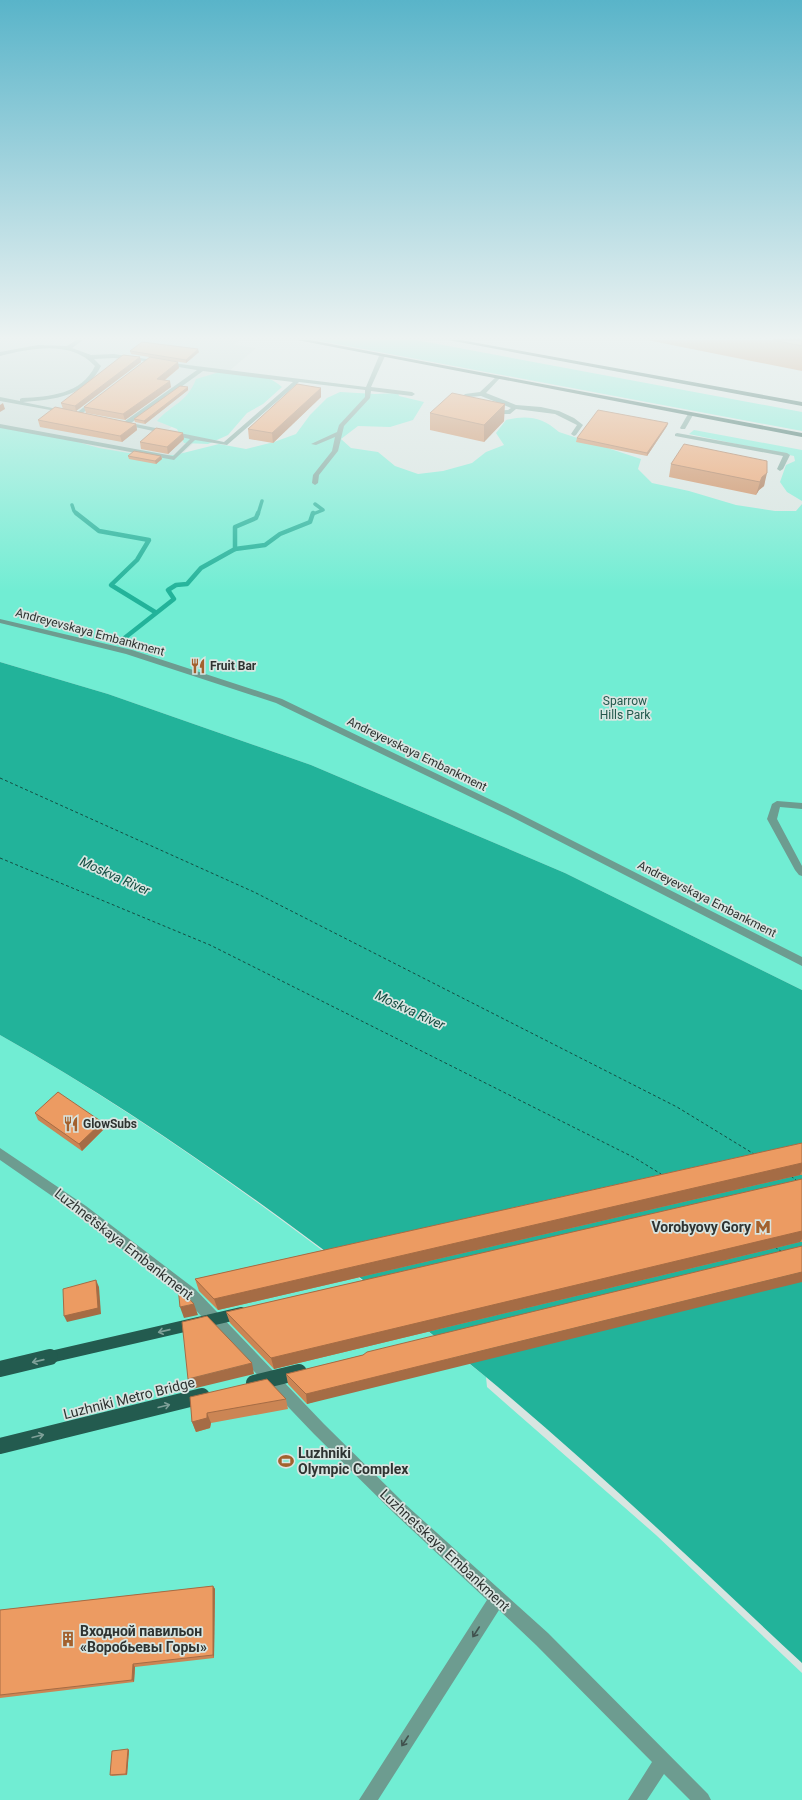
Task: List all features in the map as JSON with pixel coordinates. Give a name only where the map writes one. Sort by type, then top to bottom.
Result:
[{"type":"main road","points":[[740,424],[802,435]]},
{"type":"main road","points":[[0,1370],[257,1309]]},
{"type":"main road","points":[[239,1387],[309,1370]]},
{"type":"main road","name":"Luzhniki Metro Bridge","points":[[0,1446],[216,1393]]},
{"type":"street","points":[[126,424],[225,444],[248,424]]},
{"type":"street","points":[[315,483],[316,475],[335,451],[338,432],[343,424]]},
{"type":"street","points":[[574,434],[580,425],[579,424]]},
{"type":"street","points":[[682,428],[684,424]]},
{"type":"street","points":[[0,426],[174,458],[194,438]]},
{"type":"street","points":[[314,444],[338,432]]},
{"type":"street","points":[[677,435],[787,455],[780,469]]},
{"type":"street","name":"Andreyevskaya Embankment","points":[[0,621],[129,652],[279,701],[513,814],[802,962]]},
{"type":"street","points":[[802,806],[777,804],[772,819],[802,873]]},
{"type":"street","name":"Luzhnetskaya Embankment","points":[[0,1153],[82,1210],[190,1294],[319,1429],[384,1494],[447,1555],[542,1640],[702,1800]]},
{"type":"street","points":[[368,1800],[497,1599]]},
{"type":"street","points":[[636,1800],[663,1761]]},
{"type":"shaded area","points":[[0,424],[175,424],[169,429],[202,435],[168,467],[0,435]]},
{"type":"green space","points":[[164,424],[238,424],[228,435],[208,444],[184,443],[177,429]]},
{"type":"green space","name":"Sparrow Hills Park","points":[[303,424],[400,424],[390,427],[358,426],[341,439],[351,448],[378,452],[395,466],[418,474],[443,471],[472,463],[486,452],[504,445],[496,433],[503,424],[548,424],[559,432],[641,459],[638,469],[652,483],[689,491],[736,505],[775,511],[796,511],[802,504],[802,990],[565,873],[311,765],[108,694],[0,662],[0,427],[67,439],[99,448],[146,456],[175,455],[219,444],[246,449],[274,442],[296,434]]},
{"type":"green space","points":[[765,424],[802,424],[802,431]]},
{"type":"green space","points":[[694,430],[802,450],[802,501],[787,492],[780,482],[786,465],[795,461],[794,456],[689,434]]},
{"type":"green space","name":"Luzhniki Olympic Complex","points":[[0,1035],[127,1112],[189,1154],[369,1285],[486,1377],[487,1387],[656,1535],[802,1673],[802,1800],[0,1800]]},
{"type":"water","name":"Moskva River","points":[[0,662],[108,694],[311,765],[565,873],[802,990],[802,1663],[567,1446],[486,1377],[398,1307],[302,1234],[204,1164],[103,1097],[0,1035]]},
{"type":"building","points":[[58,424],[136,424],[120,436]]},
{"type":"building","points":[[253,424],[282,424],[272,433],[248,429]]},
{"type":"building","points":[[588,424],[667,424],[647,453],[577,438]]},
{"type":"building","points":[[156,428],[183,433],[167,447],[140,442]]},
{"type":"building","points":[[684,444],[767,461],[767,473],[762,477],[760,482],[671,464]]},
{"type":"building","points":[[134,451],[161,456],[155,461],[128,456]]},
{"type":"building","name":"GlowSubs","points":[[58,1092],[102,1122],[79,1144],[35,1113]]},
{"type":"building","points":[[802,1143],[802,1163],[214,1299],[195,1279]]},
{"type":"building","points":[[802,1179],[802,1231],[271,1358],[226,1312]]},
{"type":"building","points":[[802,1246],[802,1272],[306,1394],[286,1374],[363,1355],[367,1352]]},
{"type":"building","points":[[96,1280],[98,1308],[64,1316],[63,1289]]},
{"type":"building","points":[[178,1287],[194,1304],[180,1307]]},
{"type":"building","points":[[207,1316],[252,1363],[188,1379],[182,1322]]},
{"type":"building","points":[[267,1379],[286,1399],[207,1413],[207,1418],[192,1422],[190,1397]]},
{"type":"building","name":"Входной павильон «Воробьевы Горы»","points":[[213,1586],[213,1655],[133,1664],[132,1680],[0,1695],[0,1610]]},
{"type":"building","points":[[128,1749],[126,1774],[110,1775],[112,1751]]},
{"type":"waterway","points":[[258,514],[262,501]]},
{"type":"waterway","points":[[313,514],[323,510],[315,504]]},
{"type":"waterway","points":[[72,505],[76,513]]},
{"type":"waterway","points":[[76,513],[99,531],[149,540],[137,560],[111,585],[155,612]]},
{"type":"waterway","points":[[235,549],[235,527],[256,518],[258,513]]},
{"type":"waterway","points":[[235,549],[265,545],[280,534],[310,522],[313,513]]},
{"type":"waterway","points":[[122,640],[174,599],[168,590],[176,585],[187,584],[201,568],[235,549]]},
{"type":"ferry route","points":[[0,778],[254,892],[677,1107],[754,1154]]},
{"type":"ferry route","points":[[0,858],[210,945],[635,1158],[661,1174]]},
{"type":"ferry route","points":[[791,1176],[796,1180]]},
{"type":"ferry route","points":[[775,1247],[782,1252]]},
{"type":"place","name":"Fruit Bar","points":[[198,666]]},
{"type":"place","name":"GlowSubs","points":[[71,1124]]},
{"type":"place","name":"Vorobyovy Gory","points":[[763,1227]]},
{"type":"place","name":"Luzhniki Olympic Complex","points":[[286,1461]]},
{"type":"place","name":"Входной павильон «Воробьевы Горы»","points":[[68,1639]]}]
